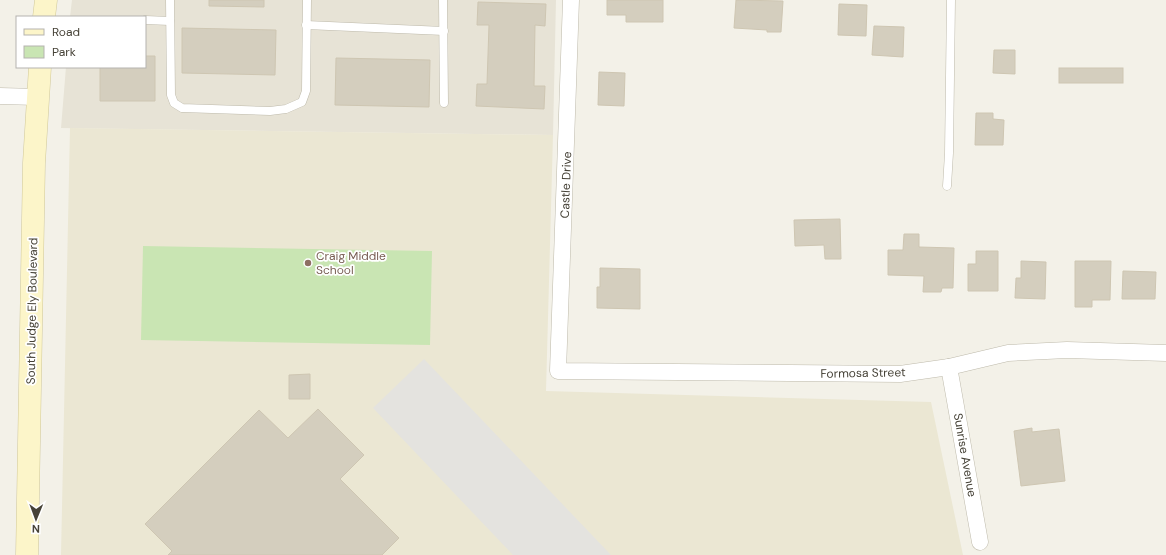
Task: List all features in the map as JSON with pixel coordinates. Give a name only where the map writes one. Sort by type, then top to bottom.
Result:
[{"type":"main road","points":[[44,16],[46,0]]},
{"type":"main road","name":"South Judge Ely Boulevard","points":[[27,555],[34,171],[37,97],[40,68]]},
{"type":"street","name":"Castle Drive","points":[[558,371],[572,0]]},
{"type":"street","points":[[0,96],[37,97]]},
{"type":"street","name":"Formosa Street","points":[[558,371],[900,374],[949,367],[1008,353],[1067,350],[1166,353]]},
{"type":"street","name":"Sunrise Avenue","points":[[949,367],[980,542]]},
{"type":"lane","points":[[170,0],[171,95],[174,103],[182,108],[270,111],[286,109],[302,102],[306,91],[306,0]]},
{"type":"lane","points":[[443,0],[444,102]]},
{"type":"lane","points":[[947,186],[949,153],[951,0]]},
{"type":"lane","points":[[146,20],[170,21]]},
{"type":"lane","points":[[306,25],[444,31]]},
{"type":"shaded area","points":[[72,0],[556,0],[553,135],[61,128],[66,68],[146,68],[146,16],[70,16]]},
{"type":"shaded area","name":"Craig Middle School","points":[[70,128],[553,135],[546,391],[931,402],[963,555],[61,555]]},
{"type":"shaded area","points":[[424,359],[611,555],[513,555],[373,408]]},
{"type":"green space","points":[[143,246],[432,251],[430,345],[141,340]]},
{"type":"building","points":[[209,0],[264,0],[264,7],[209,6]]},
{"type":"building","points":[[607,0],[663,0],[663,22],[626,22],[626,15],[607,15]]},
{"type":"building","points":[[736,0],[783,1],[781,32],[734,28]]},
{"type":"building","points":[[478,2],[546,4],[545,26],[535,25],[534,86],[545,86],[544,109],[476,106],[477,84],[487,84],[489,25],[477,25]]},
{"type":"building","points":[[839,4],[867,5],[866,36],[838,35]]},
{"type":"building","points":[[874,26],[904,27],[903,57],[872,55]]},
{"type":"building","points":[[182,28],[276,30],[275,75],[182,73]]},
{"type":"building","points":[[994,50],[1015,50],[1015,74],[993,73]]},
{"type":"building","points":[[146,56],[155,56],[155,101],[100,101],[100,68],[146,68]]},
{"type":"building","points":[[336,58],[430,60],[429,107],[335,105]]},
{"type":"building","points":[[1059,68],[1123,68],[1123,83],[1059,83]]},
{"type":"building","points":[[599,72],[625,73],[624,106],[598,105]]},
{"type":"building","points":[[976,113],[993,113],[993,119],[1004,120],[1003,145],[975,145]]},
{"type":"building","points":[[840,219],[841,259],[825,259],[824,245],[795,246],[794,220]]},
{"type":"building","points":[[904,234],[919,234],[919,247],[954,248],[953,288],[942,288],[941,292],[923,292],[924,276],[888,275],[888,250],[903,250]]},
{"type":"building","points":[[976,251],[998,251],[998,291],[968,291],[968,264],[976,264]]},
{"type":"building","points":[[1021,261],[1046,262],[1045,299],[1015,298],[1016,278],[1021,278]]},
{"type":"building","points":[[1075,261],[1111,261],[1110,300],[1092,300],[1092,307],[1075,307]]},
{"type":"building","points":[[600,268],[640,269],[640,309],[597,308],[597,287],[600,287]]},
{"type":"building","points":[[1123,271],[1156,272],[1155,299],[1122,299]]},
{"type":"building","points":[[310,374],[310,399],[289,399],[289,375]]},
{"type":"building","points":[[318,409],[364,455],[340,479],[399,538],[382,555],[168,555],[172,551],[145,524],[259,410],[288,438]]},
{"type":"building","points":[[1032,428],[1032,432],[1059,429],[1065,481],[1021,486],[1014,431]]},
{"type":"place","name":"Craig Middle School","points":[[308,263]]}]
